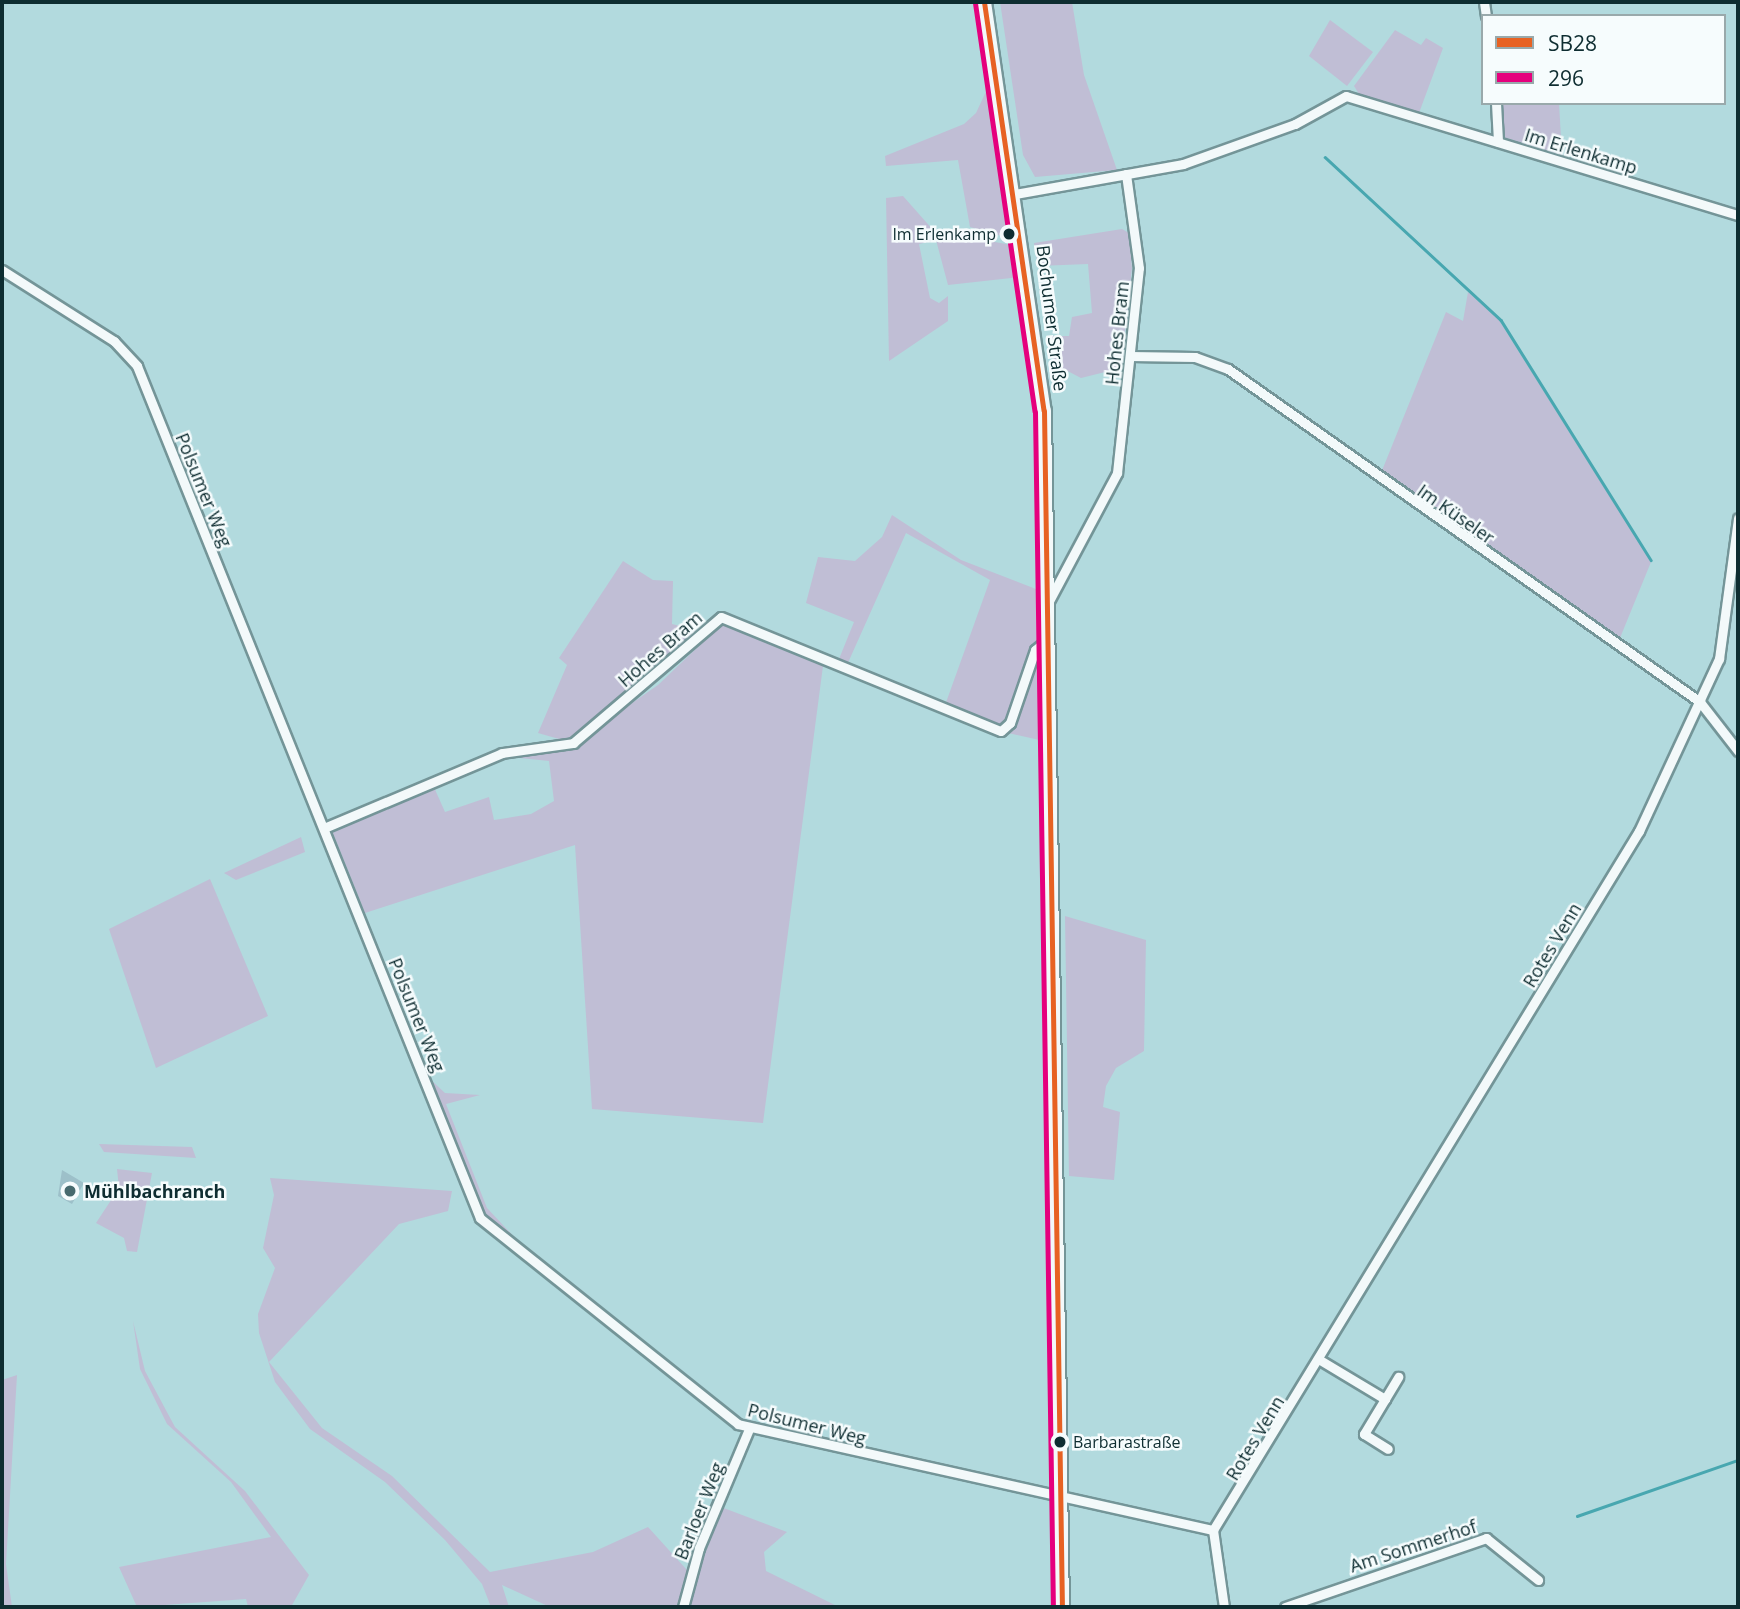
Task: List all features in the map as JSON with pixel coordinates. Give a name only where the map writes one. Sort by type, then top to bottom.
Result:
[{"type":"main road","name":"Bochumer Straße","points":[[984,2],[1015,194],[1044,411],[1062,1607]]},
{"type":"street","name":"Im Erlenkamp","points":[[1015,194],[1183,164],[1295,124],[1346,96],[1738,215]]},
{"type":"street","points":[[1496,105],[1498,142]]},
{"type":"street","name":"Hohes Bram","points":[[1047,605],[1117,473],[1139,268],[1126,174]]},
{"type":"street","name":"Polsumer Weg","points":[[2,270],[114,341],[137,366],[480,1217],[749,1429],[1061,1497]]},
{"type":"street","name":"Im Küseler","points":[[1130,356],[1195,357],[1228,369],[1700,702],[1738,751]]},
{"type":"street","name":"Rotes Venn","points":[[1213,1530],[1320,1360],[1639,831],[1719,659],[1738,518]]},
{"type":"street","name":"Hohes Bram","points":[[324,828],[502,753],[573,743],[721,617],[1001,731],[1010,723],[1031,656],[1048,639]]},
{"type":"street","points":[[1320,1360],[1385,1399]]},
{"type":"street","points":[[1388,1449],[1364,1434],[1398,1377]]},
{"type":"street","name":"Barloer Weg","points":[[683,1607],[699,1548],[749,1429]]},
{"type":"street","points":[[1061,1497],[1213,1530],[1224,1607]]},
{"type":"street","name":"Am Sommerhof","points":[[1285,1607],[1486,1538],[1538,1580]]},
{"type":"shaded area","points":[[1000,2],[1072,2],[1084,75],[1117,170],[1035,177],[1023,155]]},
{"type":"shaded area","points":[[1330,20],[1373,52],[1347,86],[1309,56]]},
{"type":"shaded area","points":[[1395,30],[1421,45],[1426,38],[1443,48],[1419,113],[1359,94],[1354,86]]},
{"type":"shaded area","points":[[989,85],[1012,239],[970,227],[958,160],[886,166],[885,156],[964,124],[976,113]]},
{"type":"shaded area","points":[[1499,105],[1559,105],[1562,155],[1503,137]]},
{"type":"shaded area","points":[[903,196],[934,231],[1017,246],[1020,277],[948,285],[936,240],[919,244],[930,298],[939,303],[948,296],[948,321],[889,361],[886,198]]},
{"type":"shaded area","points":[[1122,229],[1129,233],[1132,268],[1121,368],[1081,378],[1054,364],[1051,336],[1069,336],[1072,317],[1092,313],[1088,264],[1038,266],[1034,243]]},
{"type":"shaded area","points":[[1468,292],[1499,320],[1651,562],[1620,638],[1381,473],[1446,312],[1463,321]]},
{"type":"shaded area","points":[[892,515],[961,560],[1041,591],[1043,638],[1026,662],[1008,721],[999,727],[944,708],[990,580],[906,533],[847,665],[839,659],[854,622],[806,603],[818,557],[855,561],[882,537]]},
{"type":"shaded area","points":[[623,561],[653,580],[673,581],[672,624],[700,631],[580,733],[566,741],[538,733],[567,665],[559,658]]},
{"type":"shaded area","points":[[722,624],[823,666],[763,1123],[592,1109],[575,845],[365,913],[332,831],[433,785],[445,812],[489,797],[494,820],[531,814],[554,801],[549,761],[500,756],[569,747],[658,685]]},
{"type":"shaded area","points":[[1040,652],[1043,654],[1044,741],[1008,733]]},
{"type":"shaded area","points":[[301,837],[305,852],[236,880],[224,873]]},
{"type":"shaded area","points":[[210,879],[268,1016],[156,1068],[109,929]]},
{"type":"shaded area","points":[[1065,916],[1146,940],[1144,1051],[1116,1068],[1106,1086],[1103,1107],[1120,1112],[1114,1180],[1069,1176]]},
{"type":"shaded area","points":[[430,1079],[445,1093],[480,1095],[446,1104],[487,1208],[533,1257],[479,1210]]},
{"type":"shaded area","points":[[99,1144],[192,1147],[196,1158],[104,1152]]},
{"type":"shaded area","points":[[117,1169],[152,1173],[137,1252],[127,1251],[124,1238],[96,1223],[119,1188]]},
{"type":"shaded area","points":[[270,1178],[452,1191],[448,1211],[399,1224],[269,1362],[322,1428],[392,1476],[490,1572],[593,1552],[648,1527],[687,1570],[677,1607],[550,1607],[502,1585],[509,1607],[491,1607],[482,1584],[445,1540],[385,1482],[310,1429],[275,1382],[259,1333],[258,1314],[275,1268],[263,1248],[274,1195]]},
{"type":"shaded area","points":[[133,1321],[145,1371],[175,1427],[245,1491],[309,1575],[291,1607],[248,1607],[246,1599],[137,1607],[119,1567],[271,1537],[231,1482],[167,1424],[140,1369]]},
{"type":"shaded area","points":[[17,1375],[6,1564],[12,1607],[2,1607],[2,1380]]},
{"type":"shaded area","points":[[721,1507],[787,1532],[764,1552],[766,1571],[839,1607],[687,1607]]},
{"type":"building","name":"Mühlbachranch","points":[[62,1170],[84,1183],[72,1204],[58,1196]]},
{"type":"waterway","points":[[1325,157],[1501,320],[1651,560]]},
{"type":"waterway","points":[[1577,1516],[1738,1460]]},
{"type":"transit line","name":"SB28","points":[[984,2],[1044,411],[1062,1607]]},
{"type":"transit line","name":"296","points":[[975,3],[1035,412],[1053,1607]]},
{"type":"place","name":"Im Erlenkamp","points":[[1009,234]]},
{"type":"place","name":"Mühlbachranch","points":[[70,1191]]},
{"type":"place","name":"Barbarastraße","points":[[1060,1442]]}]
